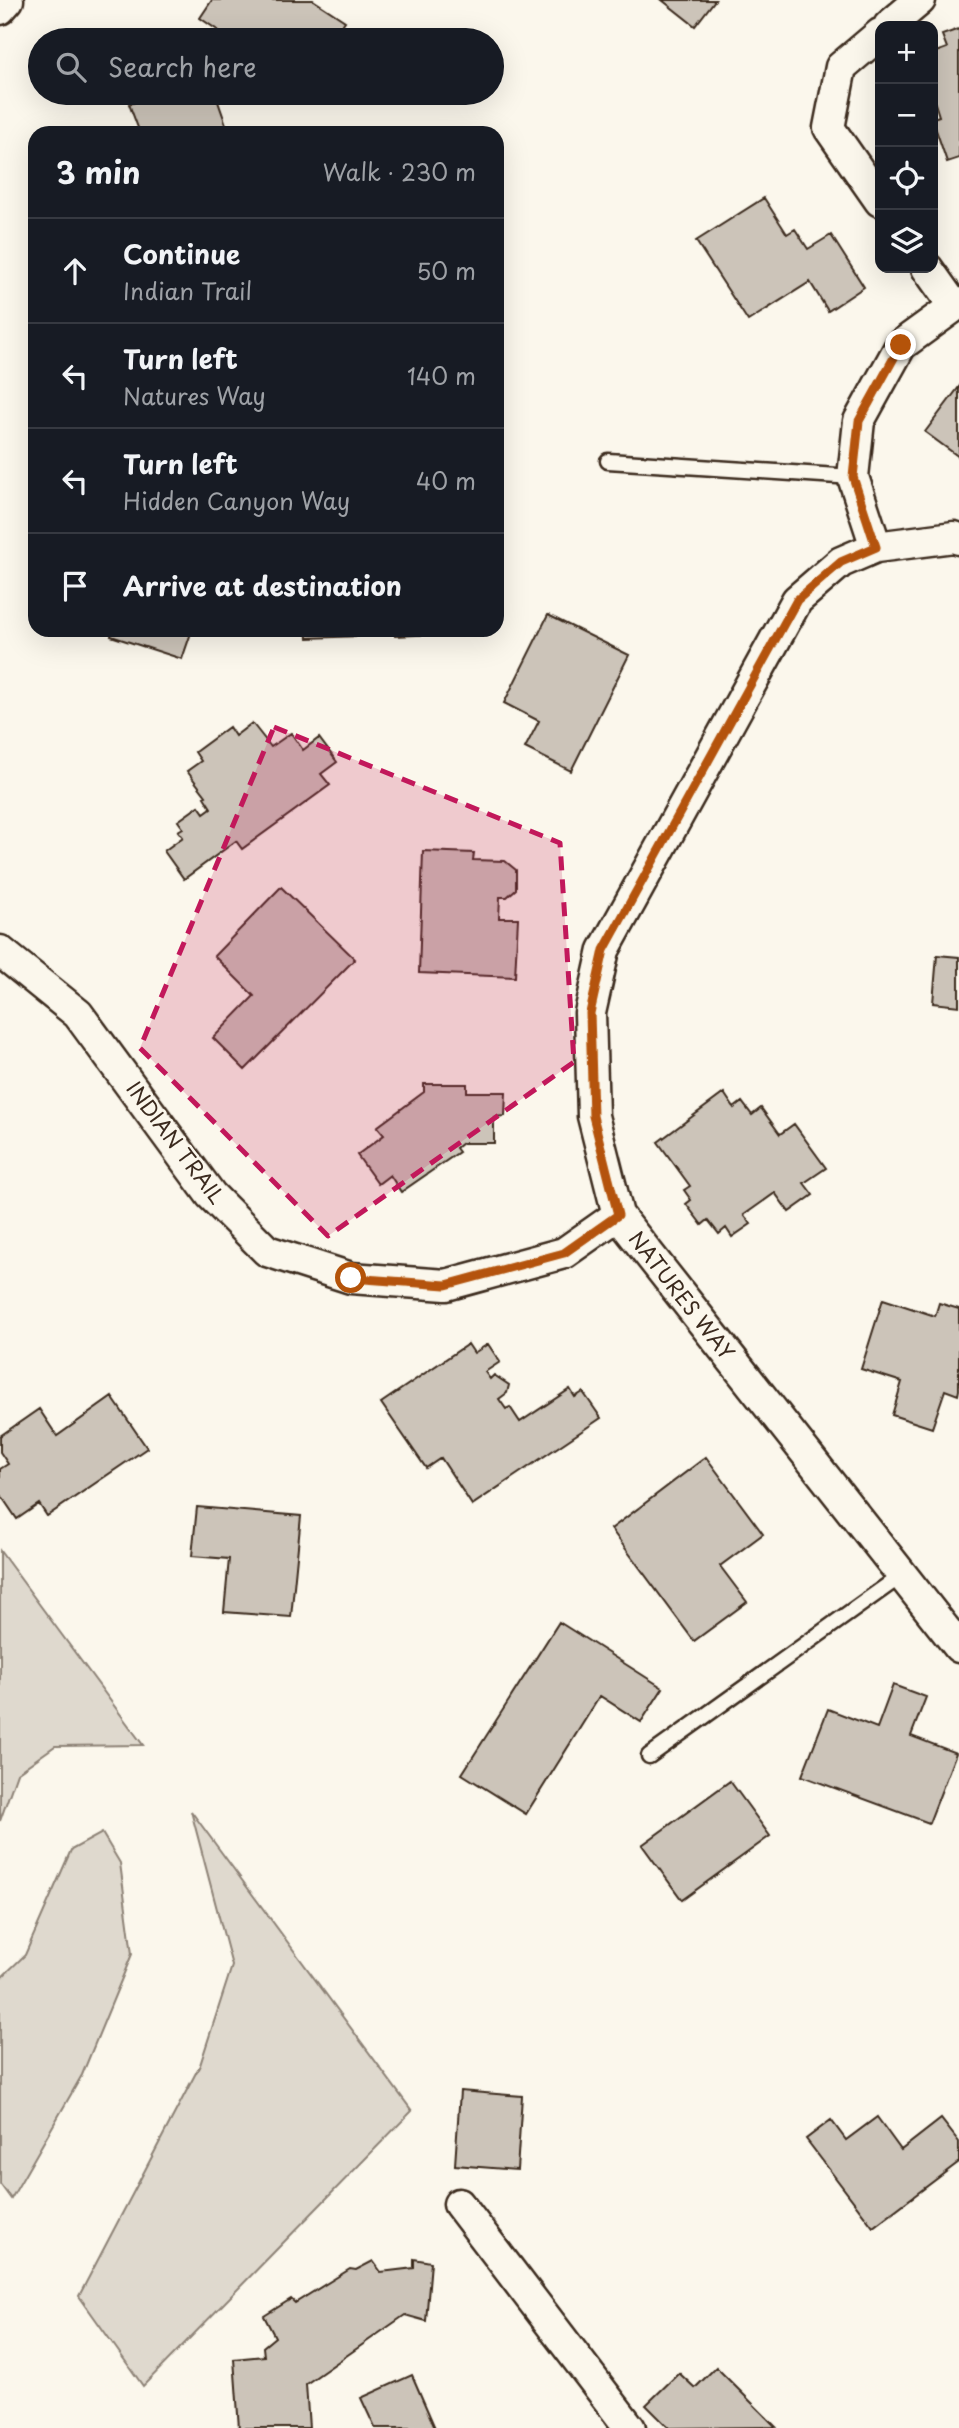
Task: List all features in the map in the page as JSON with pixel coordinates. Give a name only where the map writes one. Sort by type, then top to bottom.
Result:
[{"type":"street","points":[[0,9],[8,0]]},
{"type":"street","points":[[895,21],[919,0]]},
{"type":"street","points":[[875,38],[841,67],[829,128],[875,194]]},
{"type":"street","points":[[876,547],[853,477],[859,421],[901,345],[956,305],[931,273]]},
{"type":"street","name":"NATURES WAY","points":[[959,539],[954,537],[876,547],[841,562],[797,600],[604,950],[590,1013],[593,1116],[618,1215],[959,1647]]},
{"type":"street","name":"INDIAN TRAIL","points":[[0,951],[78,1014],[211,1195],[267,1251],[351,1278],[446,1285],[564,1253],[618,1215]]},
{"type":"street","points":[[458,2204],[630,2428]]},
{"type":"lane","points":[[608,461],[853,477]]},
{"type":"lane","points":[[649,1756],[902,1575]]},
{"type":"highlighted area","points":[[274,727],[560,843],[574,1062],[328,1236],[140,1048]]},
{"type":"shaded area","points":[[0,1551],[143,1745],[55,1746],[17,1773],[0,1821]]},
{"type":"shaded area","points":[[191,1811],[412,2111],[143,2386],[79,2296],[200,2065],[232,1966]]},
{"type":"shaded area","points":[[102,1833],[120,1863],[132,1954],[82,2075],[11,2199],[0,2184],[0,1979],[25,1955],[71,1850]]},
{"type":"building","points":[[212,0],[313,0],[345,21],[340,28],[215,28],[200,18]]},
{"type":"building","points":[[662,0],[715,0],[695,26]]},
{"type":"building","points":[[959,29],[959,158],[947,162],[938,136],[938,51],[947,48],[942,35]]},
{"type":"building","points":[[129,105],[219,105],[227,126],[137,126]]},
{"type":"building","points":[[764,198],[787,234],[795,229],[808,249],[831,235],[864,287],[828,311],[810,282],[748,321],[696,241]]},
{"type":"building","points":[[959,387],[959,457],[925,432]]},
{"type":"building","points":[[548,615],[629,655],[571,771],[525,748],[539,721],[504,703]]},
{"type":"building","points":[[114,637],[190,637],[182,659]]},
{"type":"building","points":[[252,723],[271,747],[291,733],[303,750],[319,738],[337,762],[321,774],[330,785],[242,849],[236,841],[184,879],[164,851],[183,837],[178,831],[183,828],[178,821],[199,806],[204,813],[211,808],[204,797],[206,796],[187,771],[201,761],[195,752],[229,727],[235,736]]},
{"type":"building","points":[[423,851],[474,853],[473,860],[505,861],[516,870],[516,889],[507,897],[500,897],[499,918],[518,918],[515,977],[419,973]]},
{"type":"building","points":[[281,887],[355,959],[245,1070],[213,1038],[254,996],[214,956]]},
{"type":"building","points":[[937,955],[959,957],[959,1006],[933,1003]]},
{"type":"building","points":[[424,1084],[467,1084],[467,1092],[506,1092],[505,1116],[494,1117],[494,1143],[462,1143],[456,1148],[459,1152],[401,1192],[390,1175],[378,1184],[357,1155],[384,1135],[377,1127],[424,1092]]},
{"type":"building","points":[[724,1093],[734,1108],[742,1102],[752,1115],[761,1108],[780,1134],[794,1124],[826,1168],[804,1183],[813,1195],[789,1212],[775,1193],[744,1215],[751,1224],[732,1237],[726,1228],[719,1234],[708,1220],[702,1225],[686,1204],[691,1200],[684,1190],[690,1186],[658,1142]]},
{"type":"building","points":[[883,1299],[935,1316],[939,1303],[959,1309],[958,1395],[945,1390],[932,1428],[892,1415],[902,1382],[861,1369]]},
{"type":"building","points":[[468,1344],[474,1353],[488,1344],[500,1362],[485,1372],[490,1379],[494,1375],[509,1385],[507,1393],[499,1399],[506,1409],[510,1407],[520,1422],[570,1389],[575,1397],[583,1392],[601,1418],[472,1505],[441,1458],[426,1468],[381,1403]]},
{"type":"building","points":[[112,1397],[147,1448],[47,1516],[39,1504],[17,1519],[0,1494],[0,1469],[8,1464],[0,1452],[0,1436],[39,1409],[57,1436]]},
{"type":"building","points":[[706,1457],[763,1534],[720,1566],[747,1602],[694,1641],[611,1529]]},
{"type":"building","points":[[197,1507],[301,1516],[291,1617],[224,1612],[229,1559],[192,1556]]},
{"type":"building","points":[[559,1622],[663,1688],[641,1722],[600,1696],[526,1814],[462,1774]]},
{"type":"building","points":[[893,1685],[926,1697],[911,1736],[956,1753],[929,1823],[802,1776],[828,1709],[877,1728]]},
{"type":"building","points":[[730,1781],[770,1836],[682,1900],[642,1845]]},
{"type":"building","points":[[460,2091],[522,2096],[517,2170],[455,2165]]},
{"type":"building","points":[[877,2117],[901,2150],[941,2119],[959,2142],[959,2162],[873,2227],[806,2139],[831,2120],[846,2140]]},
{"type":"building","points":[[414,2259],[431,2262],[426,2321],[405,2315],[306,2384],[309,2428],[239,2428],[234,2359],[264,2356],[263,2347],[275,2337],[264,2316],[291,2299],[295,2303],[350,2269],[356,2270],[373,2261],[381,2272],[414,2268]]},
{"type":"building","points":[[716,2367],[776,2427],[669,2428],[646,2405],[679,2373],[695,2388]]},
{"type":"building","points":[[412,2375],[435,2428],[375,2428],[361,2398]]},
{"type":"route","points":[[351,1278],[446,1285],[564,1253],[618,1215],[593,1116],[590,1013],[604,950],[797,600],[841,562],[876,547],[853,477],[859,421],[901,345]]}]
